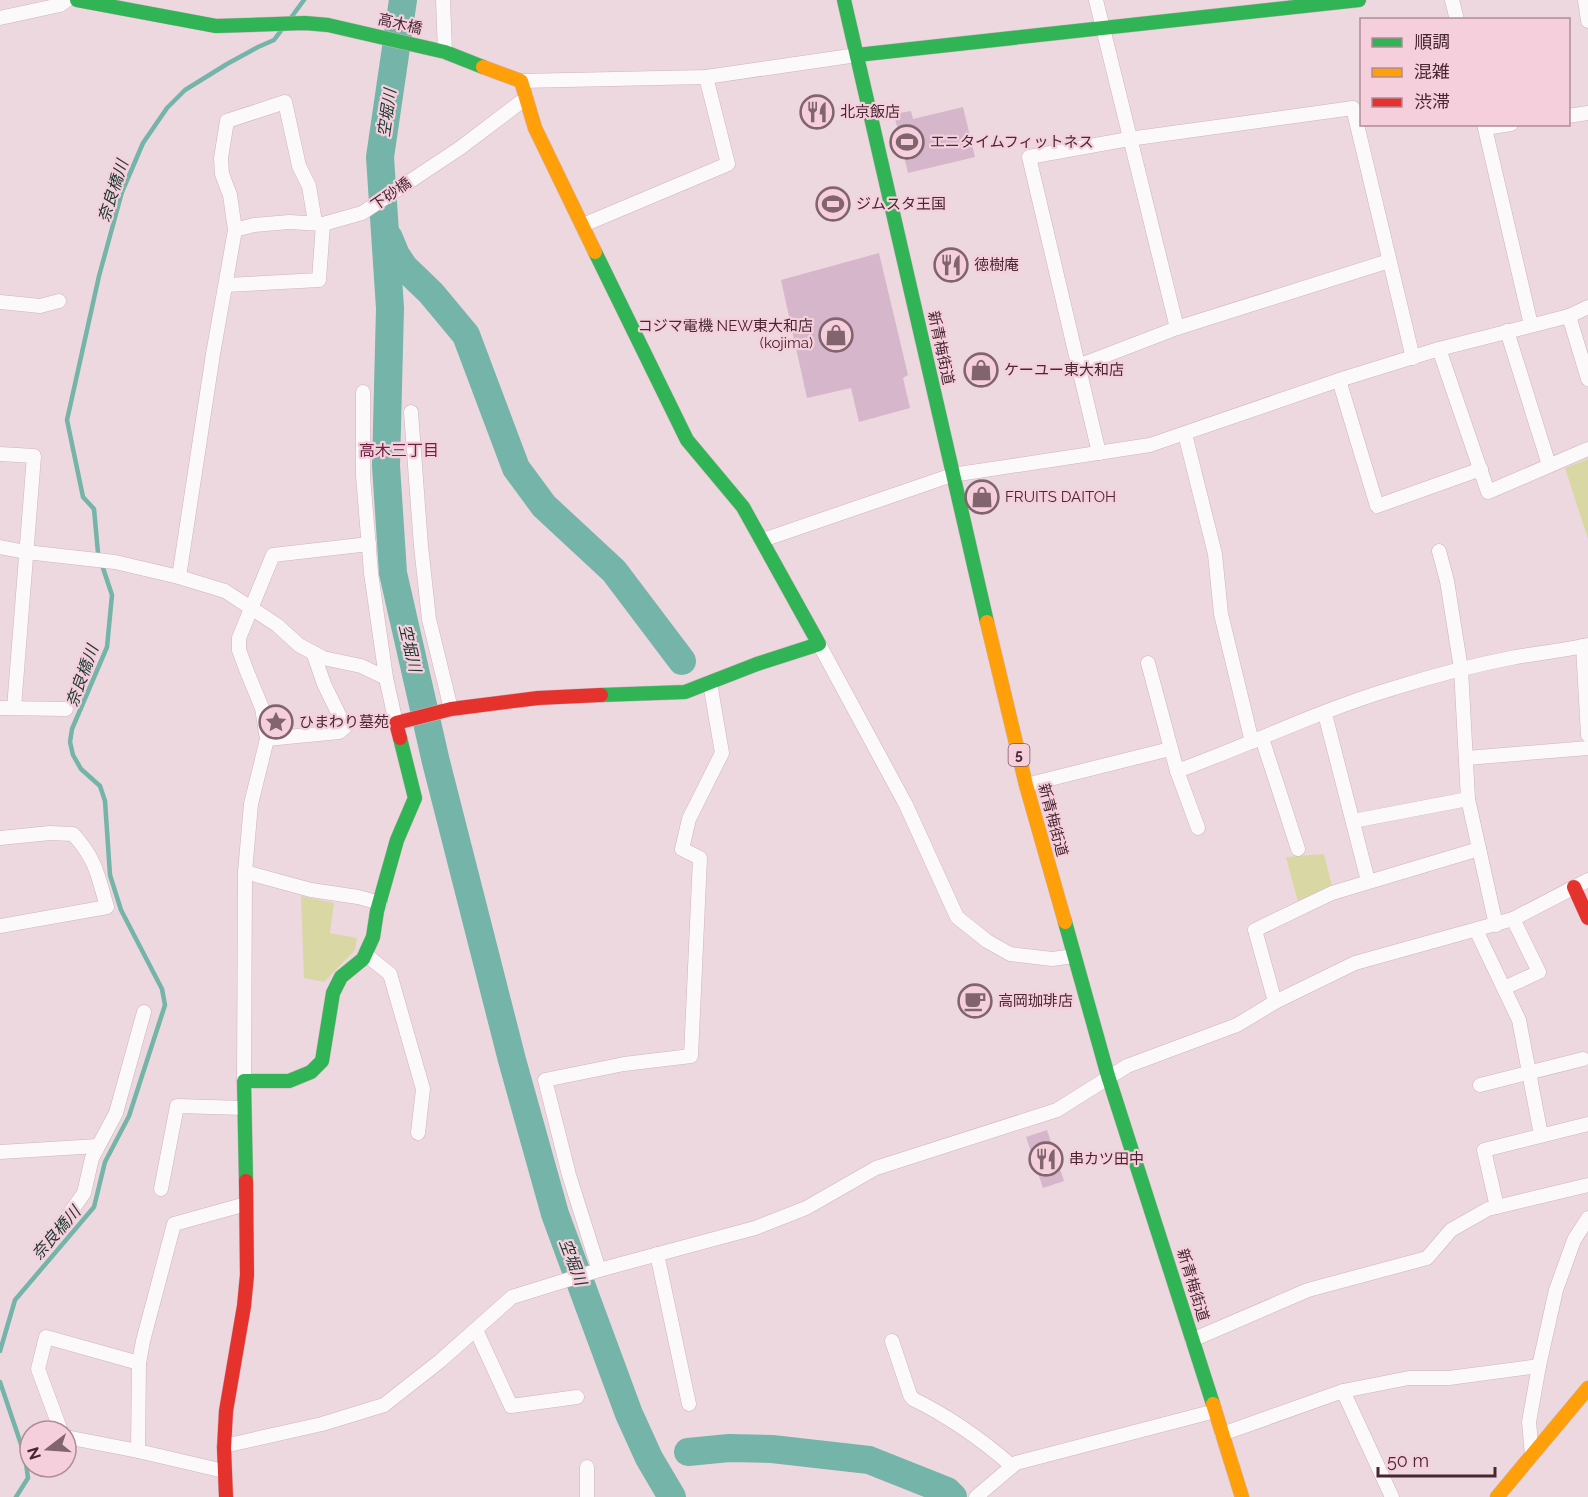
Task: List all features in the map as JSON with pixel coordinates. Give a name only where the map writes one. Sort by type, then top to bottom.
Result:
[{"type":"street","points":[[0,18],[60,5],[68,0]]},
{"type":"street","name":"高木橋","points":[[77,0],[216,26],[305,23],[366,33],[445,52],[521,81]]},
{"type":"street","points":[[443,0],[445,52]]},
{"type":"street","name":"新青梅街道","points":[[844,0],[952,476],[1026,785],[1108,1077],[1242,1497]]},
{"type":"street","points":[[1096,0],[1177,328]]},
{"type":"street","points":[[1074,956],[1052,959],[1010,954],[987,941],[957,917],[906,805],[763,540],[743,507],[687,440],[535,128],[521,81],[706,77],[857,55],[1359,0]]},
{"type":"street","points":[[1452,0],[1456,18]]},
{"type":"street","points":[[1585,0],[1588,21]]},
{"type":"street","points":[[583,225],[728,164],[706,77]]},
{"type":"street","name":"下砂橋","points":[[235,230],[254,225],[277,223],[319,223],[362,213],[460,148],[526,98]]},
{"type":"street","points":[[179,577],[210,372],[235,230],[230,195],[222,174],[221,158],[227,121],[285,102],[299,166],[309,186],[319,223],[319,280],[226,285]]},
{"type":"street","points":[[1099,453],[1029,158],[1129,139],[1353,108],[1413,358]]},
{"type":"street","points":[[1570,116],[1588,113]]},
{"type":"street","points":[[1485,126],[1531,325]]},
{"type":"street","points":[[1078,366],[1177,328],[1389,261]]},
{"type":"street","points":[[0,302],[40,306],[59,301]]},
{"type":"street","points":[[763,540],[952,476],[1150,445],[1339,380],[1438,349],[1569,316],[1588,307]]},
{"type":"street","points":[[1569,316],[1588,379]]},
{"type":"street","points":[[1507,332],[1549,465]]},
{"type":"street","points":[[1438,349],[1488,492],[1588,449]]},
{"type":"street","points":[[1339,380],[1377,506],[1481,469]]},
{"type":"street","points":[[244,1081],[289,1082],[311,1072],[322,1061],[333,993],[341,977],[363,959],[373,937],[398,840],[415,798],[400,722],[386,678],[363,476],[363,392]]},
{"type":"street","points":[[411,412],[429,620],[448,710]]},
{"type":"street","points":[[1185,434],[1215,554],[1221,614],[1257,740],[1298,849]]},
{"type":"street","points":[[0,454],[34,456],[26,552],[7,708],[66,709]]},
{"type":"street","points":[[226,1497],[224,1446],[227,1398],[246,1300],[245,872],[251,804],[267,739],[262,708],[240,650],[239,638],[273,555],[369,544]]},
{"type":"street","points":[[0,547],[112,562],[179,577],[225,591],[278,625],[298,645],[323,658],[361,666],[386,678]]},
{"type":"street","points":[[1439,551],[1447,581],[1461,669],[1468,800],[1496,925]]},
{"type":"street","points":[[400,722],[448,710],[538,698],[685,692],[757,664],[819,644]]},
{"type":"street","points":[[1177,771],[1391,689],[1461,669],[1585,645],[1588,735]]},
{"type":"street","points":[[267,739],[339,732],[345,727],[324,684],[313,652]]},
{"type":"street","points":[[1148,663],[1170,749],[1198,828]]},
{"type":"street","points":[[597,1271],[545,1080],[624,1064],[690,1056],[700,858],[682,849],[689,819],[722,753],[710,683]]},
{"type":"street","points":[[1325,714],[1368,881]]},
{"type":"street","points":[[1467,758],[1588,748]]},
{"type":"street","points":[[1026,785],[1170,749]]},
{"type":"street","points":[[1353,821],[1468,800]]},
{"type":"street","points":[[0,838],[50,833],[73,834],[86,848],[94,862],[107,907],[0,926]]},
{"type":"street","points":[[1275,1002],[1255,930],[1332,893],[1479,849]]},
{"type":"street","points":[[245,872],[311,890],[358,897],[380,903]]},
{"type":"street","points":[[224,1446],[322,1424],[384,1405],[476,1330],[512,1297],[551,1284],[755,1228],[806,1208],[876,1168],[1057,1110],[1108,1077],[1160,1052],[1237,1025],[1275,1002],[1355,963],[1513,919],[1588,880]]},
{"type":"street","points":[[1574,887],[1588,918]]},
{"type":"street","points":[[1504,988],[1539,972],[1513,919]]},
{"type":"street","points":[[1476,930],[1519,1020],[1541,1135]]},
{"type":"street","points":[[365,954],[390,974],[423,1089],[417,1133]]},
{"type":"street","points":[[63,1223],[84,1192],[92,1158],[116,1113],[144,1012]]},
{"type":"street","points":[[1480,1085],[1583,1059]]},
{"type":"street","points":[[161,1189],[177,1106],[244,1108]]},
{"type":"street","points":[[1497,1207],[1484,1150],[1588,1124]]},
{"type":"street","points":[[0,1152],[98,1146]]},
{"type":"street","points":[[1192,1340],[1308,1290],[1427,1258],[1451,1230],[1488,1209],[1588,1185]]},
{"type":"street","points":[[138,1451],[139,1363],[174,1224],[246,1204]]},
{"type":"street","points":[[1532,1455],[1529,1422],[1556,1290],[1574,1240],[1588,1218]]},
{"type":"street","points":[[657,1254],[689,1404]]},
{"type":"street","points":[[476,1330],[511,1406],[577,1396]]},
{"type":"street","points":[[57,1419],[38,1369],[46,1337],[139,1363]]},
{"type":"street","points":[[892,1341],[913,1399],[945,1414],[988,1444],[1012,1466]]},
{"type":"street","points":[[1222,1434],[1344,1391],[1409,1378],[1449,1378],[1539,1366]]},
{"type":"street","points":[[1497,1497],[1588,1389]]},
{"type":"street","points":[[1344,1391],[1392,1497]]},
{"type":"street","points":[[976,1497],[1016,1463],[1215,1411]]},
{"type":"street","points":[[78,1439],[224,1471]]},
{"type":"street","points":[[587,1467],[587,1497]]},
{"type":"green space","points":[[1588,459],[1588,539],[1565,468]]},
{"type":"green space","points":[[1324,854],[1332,886],[1298,902],[1286,857]]},
{"type":"green space","points":[[301,896],[334,903],[330,933],[357,938],[355,950],[324,982],[304,978]]},
{"type":"building","points":[[963,107],[975,157],[908,173],[894,114],[911,111],[913,119]]},
{"type":"building","points":[[879,253],[908,375],[903,378],[910,408],[859,422],[851,388],[807,398],[781,280]]},
{"type":"building","points":[[1047,1130],[1064,1181],[1043,1188],[1026,1137]]},
{"type":"waterway","name":"奈良橋川","points":[[290,19],[304,0]]},
{"type":"waterway","name":"空堀川","points":[[403,0],[380,157],[390,308],[386,466],[393,573],[436,762],[512,1060],[555,1214],[629,1414],[649,1458],[672,1497]]},
{"type":"waterway","name":"奈良橋川","points":[[0,1351],[15,1300],[94,1207],[105,1162],[129,1116],[165,1005],[162,989],[121,910],[110,875],[105,801],[100,786],[81,769],[73,755],[70,742],[72,729],[107,647],[112,595],[98,553],[94,509],[83,497],[67,420],[99,276],[122,192],[143,143],[167,108],[185,90],[227,64],[274,40],[283,28]]},
{"type":"waterway","name":"空堀川","points":[[389,238],[404,267],[431,293],[466,335],[516,468],[544,506],[614,571],[682,661]]},
{"type":"waterway","name":"奈良橋川","points":[[0,1382],[25,1456],[28,1478],[16,1497]]},
{"type":"waterway","name":"空堀川","points":[[688,1452],[729,1448],[772,1449],[869,1460],[947,1491],[953,1497]]},
{"type":"traffic: fast","points":[[77,0],[216,26],[305,23],[328,25],[445,52],[483,67]]},
{"type":"traffic: fast","points":[[844,0],[987,622]]},
{"type":"traffic: fast","points":[[857,55],[1359,0]]},
{"type":"traffic: fast","points":[[595,252],[687,440],[743,507],[819,644],[757,664],[685,692],[601,695]]},
{"type":"traffic: fast","points":[[246,1181],[244,1081],[289,1081],[311,1072],[322,1061],[333,993],[341,977],[363,959],[373,937],[377,911],[397,840],[415,798],[400,738]]},
{"type":"traffic: fast","points":[[1065,922],[1108,1076],[1213,1404]]},
{"type":"traffic: slow","points":[[483,67],[521,81],[535,128],[595,252]]},
{"type":"traffic: slow","points":[[987,622],[1026,785],[1065,922]]},
{"type":"traffic: slow","points":[[1497,1497],[1588,1388]]},
{"type":"traffic: slow","points":[[1213,1404],[1242,1497]]},
{"type":"traffic: jam","points":[[400,738],[396,723],[451,709],[538,698],[601,695]]},
{"type":"traffic: jam","points":[[1574,887],[1588,918]]},
{"type":"traffic: jam","points":[[226,1497],[224,1448],[226,1411],[247,1275],[246,1181]]},
{"type":"place","name":"北京飯店","points":[[817,112]]},
{"type":"place","name":"エニタイムフィットネス","points":[[907,142]]},
{"type":"place","name":"ジムスタ王国","points":[[833,204]]},
{"type":"place","name":"徳樹庵","points":[[951,265]]},
{"type":"place","name":"コジマ電機 NEW東大和店 (kojima)","points":[[836,335]]},
{"type":"place","name":"ケーユー東大和店","points":[[981,370]]},
{"type":"place","name":"FRUITS DAITOH","points":[[982,497]]},
{"type":"place","name":"ひまわり墓苑","points":[[276,722]]},
{"type":"place","name":"高岡珈琲店","points":[[975,1001]]},
{"type":"place","name":"串カツ田中","points":[[1046,1159]]},
{"type":"district","name":"高木三丁目","points":[[399,450]]}]
